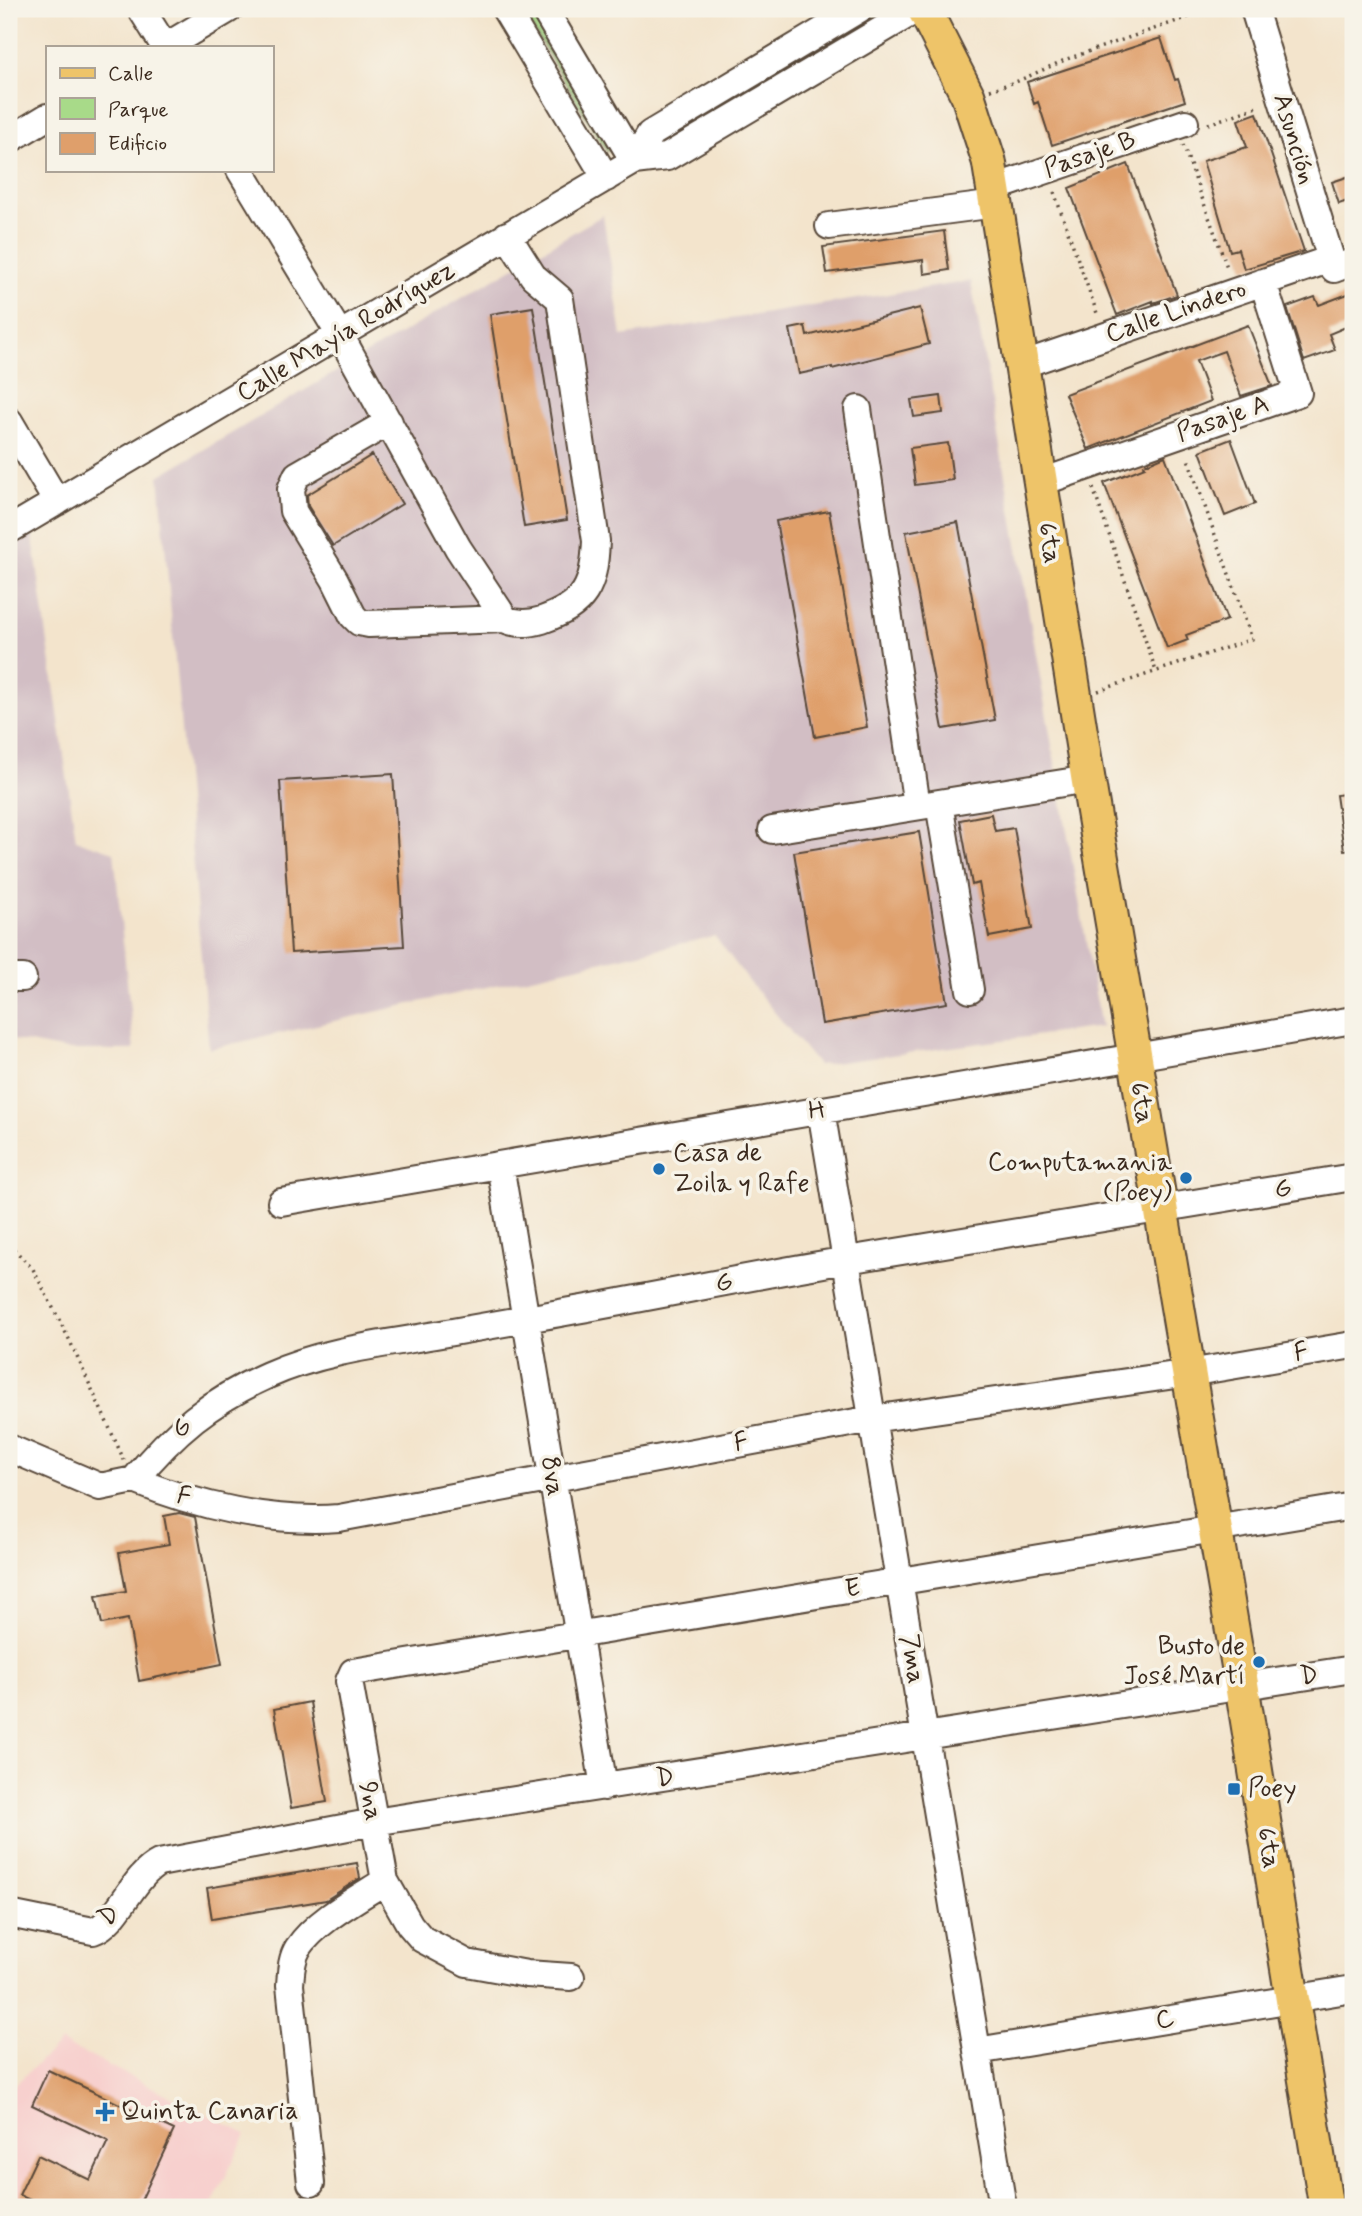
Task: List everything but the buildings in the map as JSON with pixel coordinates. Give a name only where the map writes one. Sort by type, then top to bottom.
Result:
[{"type":"main road","name":"6ta","points":[[924,9],[981,128],[995,196],[1039,482],[1242,1687],[1326,2207]]},
{"type":"street","points":[[141,9],[164,46]]},
{"type":"street","points":[[167,46],[229,9]]},
{"type":"street","points":[[505,9],[606,178]]},
{"type":"street","points":[[544,9],[634,161]]},
{"type":"street","name":"Calle Mayía Rodríguez","points":[[634,161],[650,134],[859,9]]},
{"type":"street","name":"Calle Mayía Rodríguez","points":[[9,530],[634,161],[667,157],[917,9]]},
{"type":"street","name":"Asunción","points":[[1254,9],[1281,99],[1339,263]]},
{"type":"street","points":[[9,140],[46,118]]},
{"type":"street","name":"Pasaje B","points":[[829,226],[995,196],[1046,170],[1181,124]]},
{"type":"street","points":[[241,172],[341,335],[458,548],[505,619]]},
{"type":"street","points":[[388,422],[297,475],[292,489],[293,510],[353,616],[359,622],[369,624],[505,619],[531,624],[563,612],[583,597],[592,573],[596,541],[560,299],[533,276],[507,235]]},
{"type":"street","name":"Calle Lindero","points":[[1021,365],[1263,282],[1339,263]]},
{"type":"street","name":"Pasaje A","points":[[1039,482],[1298,393],[1263,282]]},
{"type":"street","points":[[858,409],[928,805],[970,990]]},
{"type":"street","points":[[9,421],[57,502]]},
{"type":"street","points":[[772,830],[1088,779]]},
{"type":"street","name":"H","points":[[281,1202],[1353,1020]]},
{"type":"street","name":"7ma","points":[[821,1110],[1003,2207]]},
{"type":"street","name":"8va","points":[[500,1165],[604,1787]]},
{"type":"street","name":"G","points":[[134,1480],[161,1447],[193,1417],[233,1392],[270,1374],[364,1347],[526,1320],[846,1260],[1353,1177]]},
{"type":"street","name":"F","points":[[134,1480],[166,1493],[271,1516],[310,1520],[339,1518],[872,1419],[1189,1373],[1353,1345]]},
{"type":"street","points":[[9,1448],[100,1487],[134,1480]]},
{"type":"street","name":"E","points":[[353,1672],[1353,1506]]},
{"type":"street","name":"D","points":[[9,1914],[93,1931],[100,1929],[141,1876],[159,1863],[374,1822],[1353,1669]]},
{"type":"street","name":"9na","points":[[353,1672],[349,1681],[385,1881],[410,1925],[422,1939],[467,1963],[527,1974],[571,1977]]},
{"type":"street","points":[[311,2183],[290,1985],[292,1965],[298,1948],[330,1916],[385,1881]]},
{"type":"street","name":"C","points":[[977,2051],[1353,1989]]},
{"type":"path","points":[[968,96],[1018,81],[1067,59],[1212,9]]},
{"type":"path","points":[[1236,292],[1181,124],[1200,126],[1281,99]]},
{"type":"path","points":[[1046,170],[1105,337]]},
{"type":"path","points":[[1075,699],[1252,639],[1179,434]]},
{"type":"path","points":[[1085,467],[1156,671]]},
{"type":"path","points":[[9,1244],[33,1269],[69,1339],[134,1480]]},
{"type":"shaded area","points":[[603,215],[622,336],[971,281],[1101,1027],[818,1065],[715,936],[209,1049],[159,476]]},
{"type":"shaded area","points":[[30,517],[76,840],[114,852],[134,1050],[66,1050],[9,1039],[9,530]]},
{"type":"shaded area","name":"Quinta Canaria","points":[[61,2042],[246,2134],[211,2207],[9,2207],[9,2090]]},
{"type":"green space","points":[[521,9],[535,9],[616,145],[607,151]]},
{"type":"green space","points":[[872,9],[882,24],[668,149],[660,134]]},
{"type":"place","name":"Casa de Zoila y Rafe","points":[[659,1169]]},
{"type":"place","name":"Computamania (Poey)","points":[[1186,1178]]},
{"type":"place","name":"Busto de José Martí","points":[[1259,1662]]},
{"type":"place","name":"Poey","points":[[1234,1789]]},
{"type":"place","name":"Quinta Canaria","points":[[105,2112]]}]
